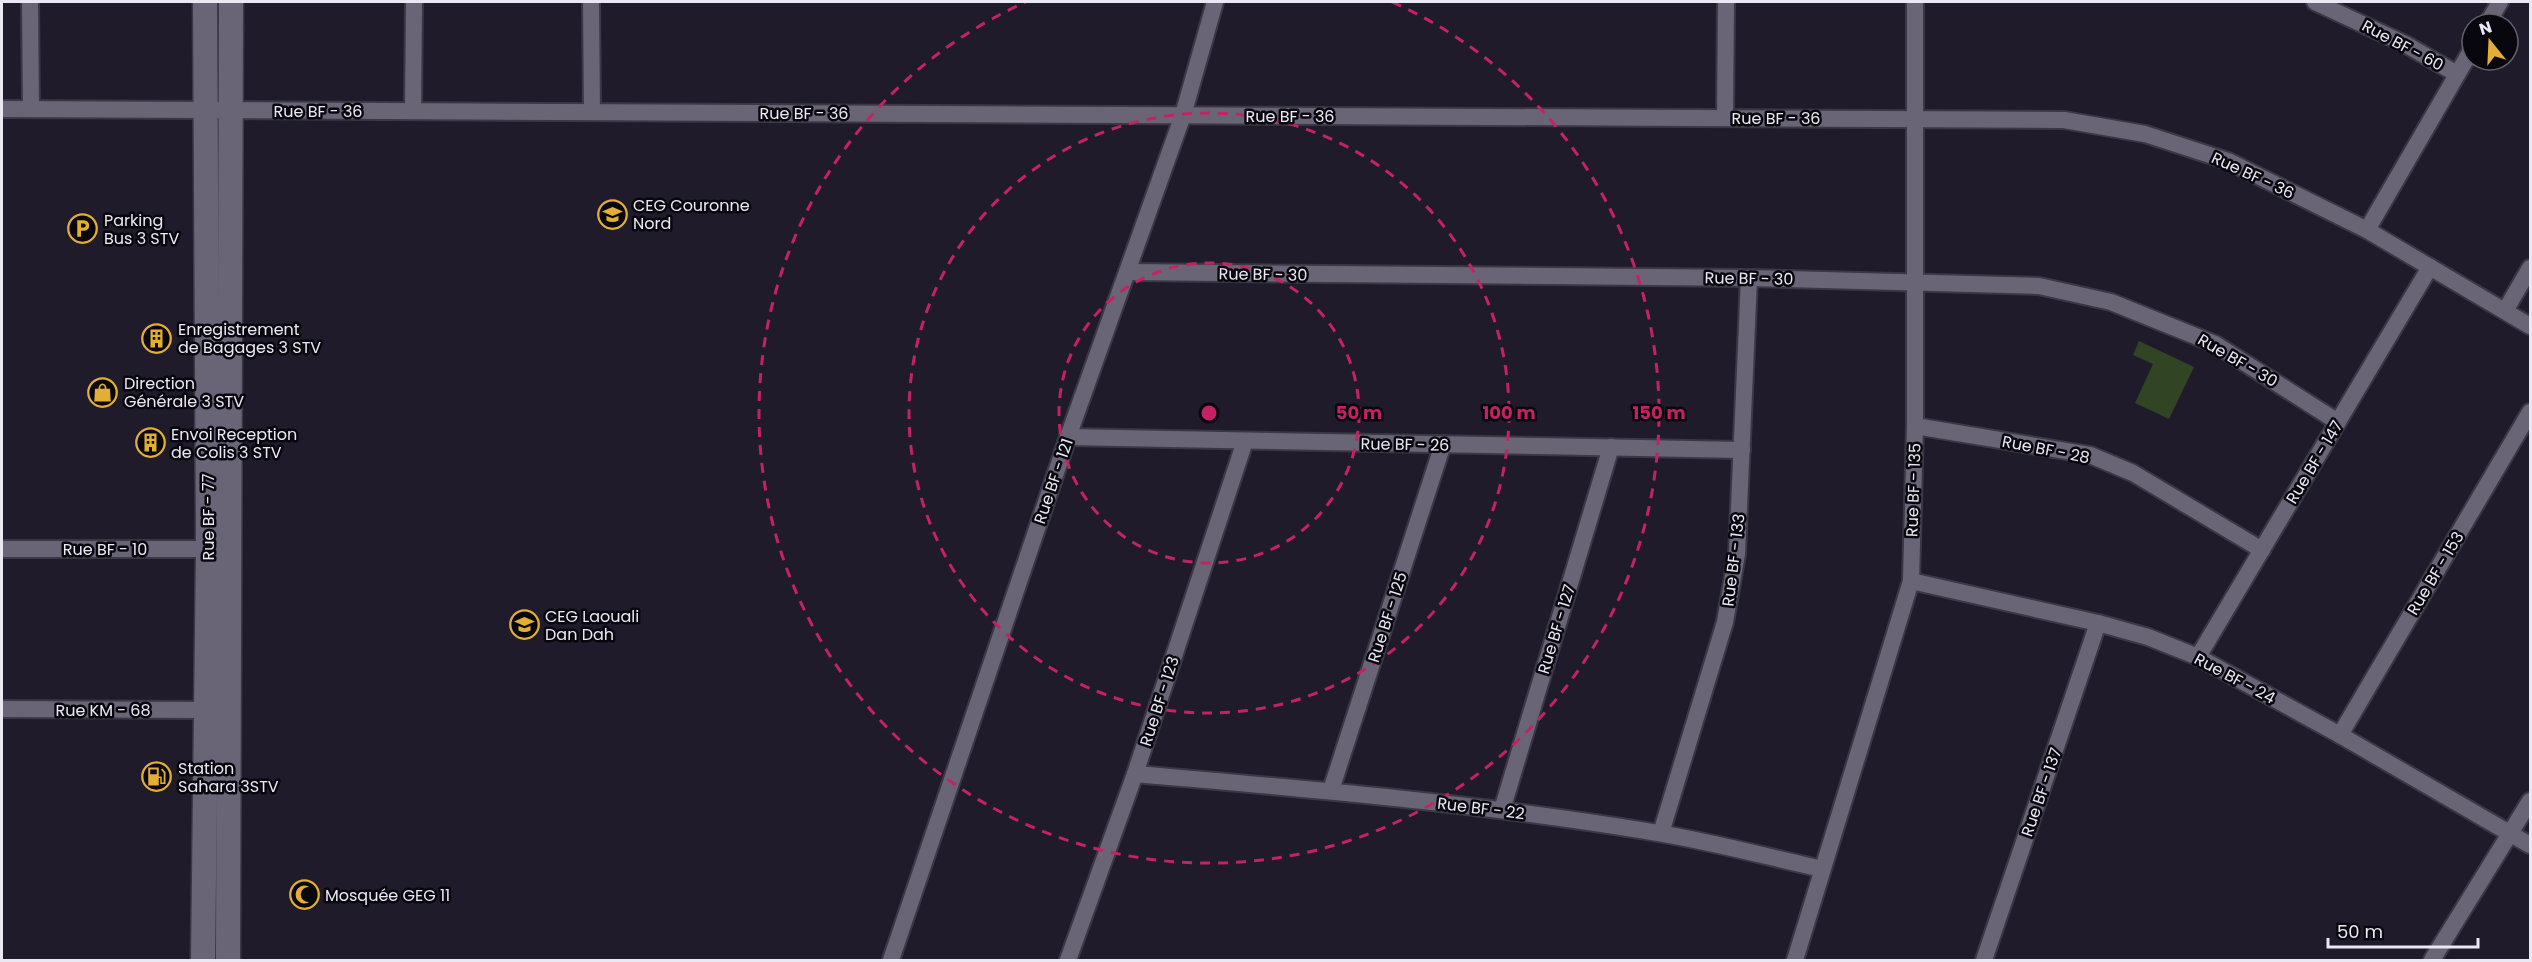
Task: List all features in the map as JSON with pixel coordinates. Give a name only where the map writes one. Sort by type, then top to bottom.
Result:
[{"type":"main road","name":"Rue BF - 77","points":[[206,2],[217,110],[228,960]]},
{"type":"main road","name":"Rue BF - 77","points":[[203,960],[217,110],[231,2]]},
{"type":"street","points":[[30,2],[31,109]]},
{"type":"street","points":[[413,111],[414,2]]},
{"type":"street","points":[[591,2],[592,112]]},
{"type":"street","name":"Rue BF - 121","points":[[891,960],[1068,437],[1183,115],[1215,2]]},
{"type":"street","points":[[1725,118],[1726,2]]},
{"type":"street","name":"Rue BF - 135","points":[[1795,960],[1911,581],[1916,282],[1915,2]]},
{"type":"street","name":"Rue BF - 60","points":[[2315,2],[2405,44],[2457,74]]},
{"type":"street","points":[[2367,230],[2460,69]]},
{"type":"street","name":"Rue BF - 36","points":[[2,109],[2064,120],[2145,134],[2228,161],[2367,230],[2530,326]]},
{"type":"street","name":"Rue BF - 147","points":[[2198,657],[2430,267]]},
{"type":"street","points":[[2505,310],[2530,268]]},
{"type":"street","name":"Rue BF - 30","points":[[1127,272],[1749,278],[2039,286],[2111,302],[2215,344],[2338,422]]},
{"type":"street","name":"Rue BF - 133","points":[[1661,833],[1725,622],[1732,589],[1737,554],[1749,278]]},
{"type":"street","name":"Rue BF - 153","points":[[2340,735],[2530,412]]},
{"type":"street","name":"Rue BF - 28","points":[[1915,426],[2090,455],[2133,472],[2262,550]]},
{"type":"street","name":"Rue BF - 26","points":[[1068,437],[1742,450]]},
{"type":"street","name":"Rue BF - 123","points":[[1068,960],[1135,774],[1245,441]]},
{"type":"street","name":"Rue BF - 125","points":[[1331,790],[1443,444]]},
{"type":"street","name":"Rue BF - 127","points":[[1502,810],[1611,447]]},
{"type":"street","name":"Rue BF - 10","points":[[2,549],[208,549]]},
{"type":"street","name":"Rue BF - 24","points":[[1911,581],[2098,623],[2148,637],[2198,657],[2340,735],[2530,845]]},
{"type":"street","name":"Rue BF - 137","points":[[1984,960],[2098,623]]},
{"type":"street","name":"Rue KM - 68","points":[[2,710],[206,710]]},
{"type":"street","name":"Rue BF - 22","points":[[1135,774],[1331,790],[1502,810],[1661,833],[1822,869]]},
{"type":"street","points":[[2432,960],[2530,801]]},
{"type":"green space","points":[[2139,341],[2194,367],[2169,419],[2135,403],[2153,364],[2133,355]]},
{"type":"place","name":"CEG Couronne Nord","points":[[612,214]]},
{"type":"place","name":"Parking Bus 3 STV","points":[[83,229]]},
{"type":"place","name":"Enregistrement de Bagages 3 STV","points":[[157,338]]},
{"type":"place","name":"Direction Générale 3 STV","points":[[103,392]]},
{"type":"place","name":"Envoi Reception de Colis 3 STV","points":[[150,443]]},
{"type":"place","name":"CEG Laouali Dan Dah","points":[[524,625]]},
{"type":"place","name":"Station Sahara 3STV","points":[[157,777]]},
{"type":"place","name":"Mosquée GEG 11","points":[[304,895]]}]
